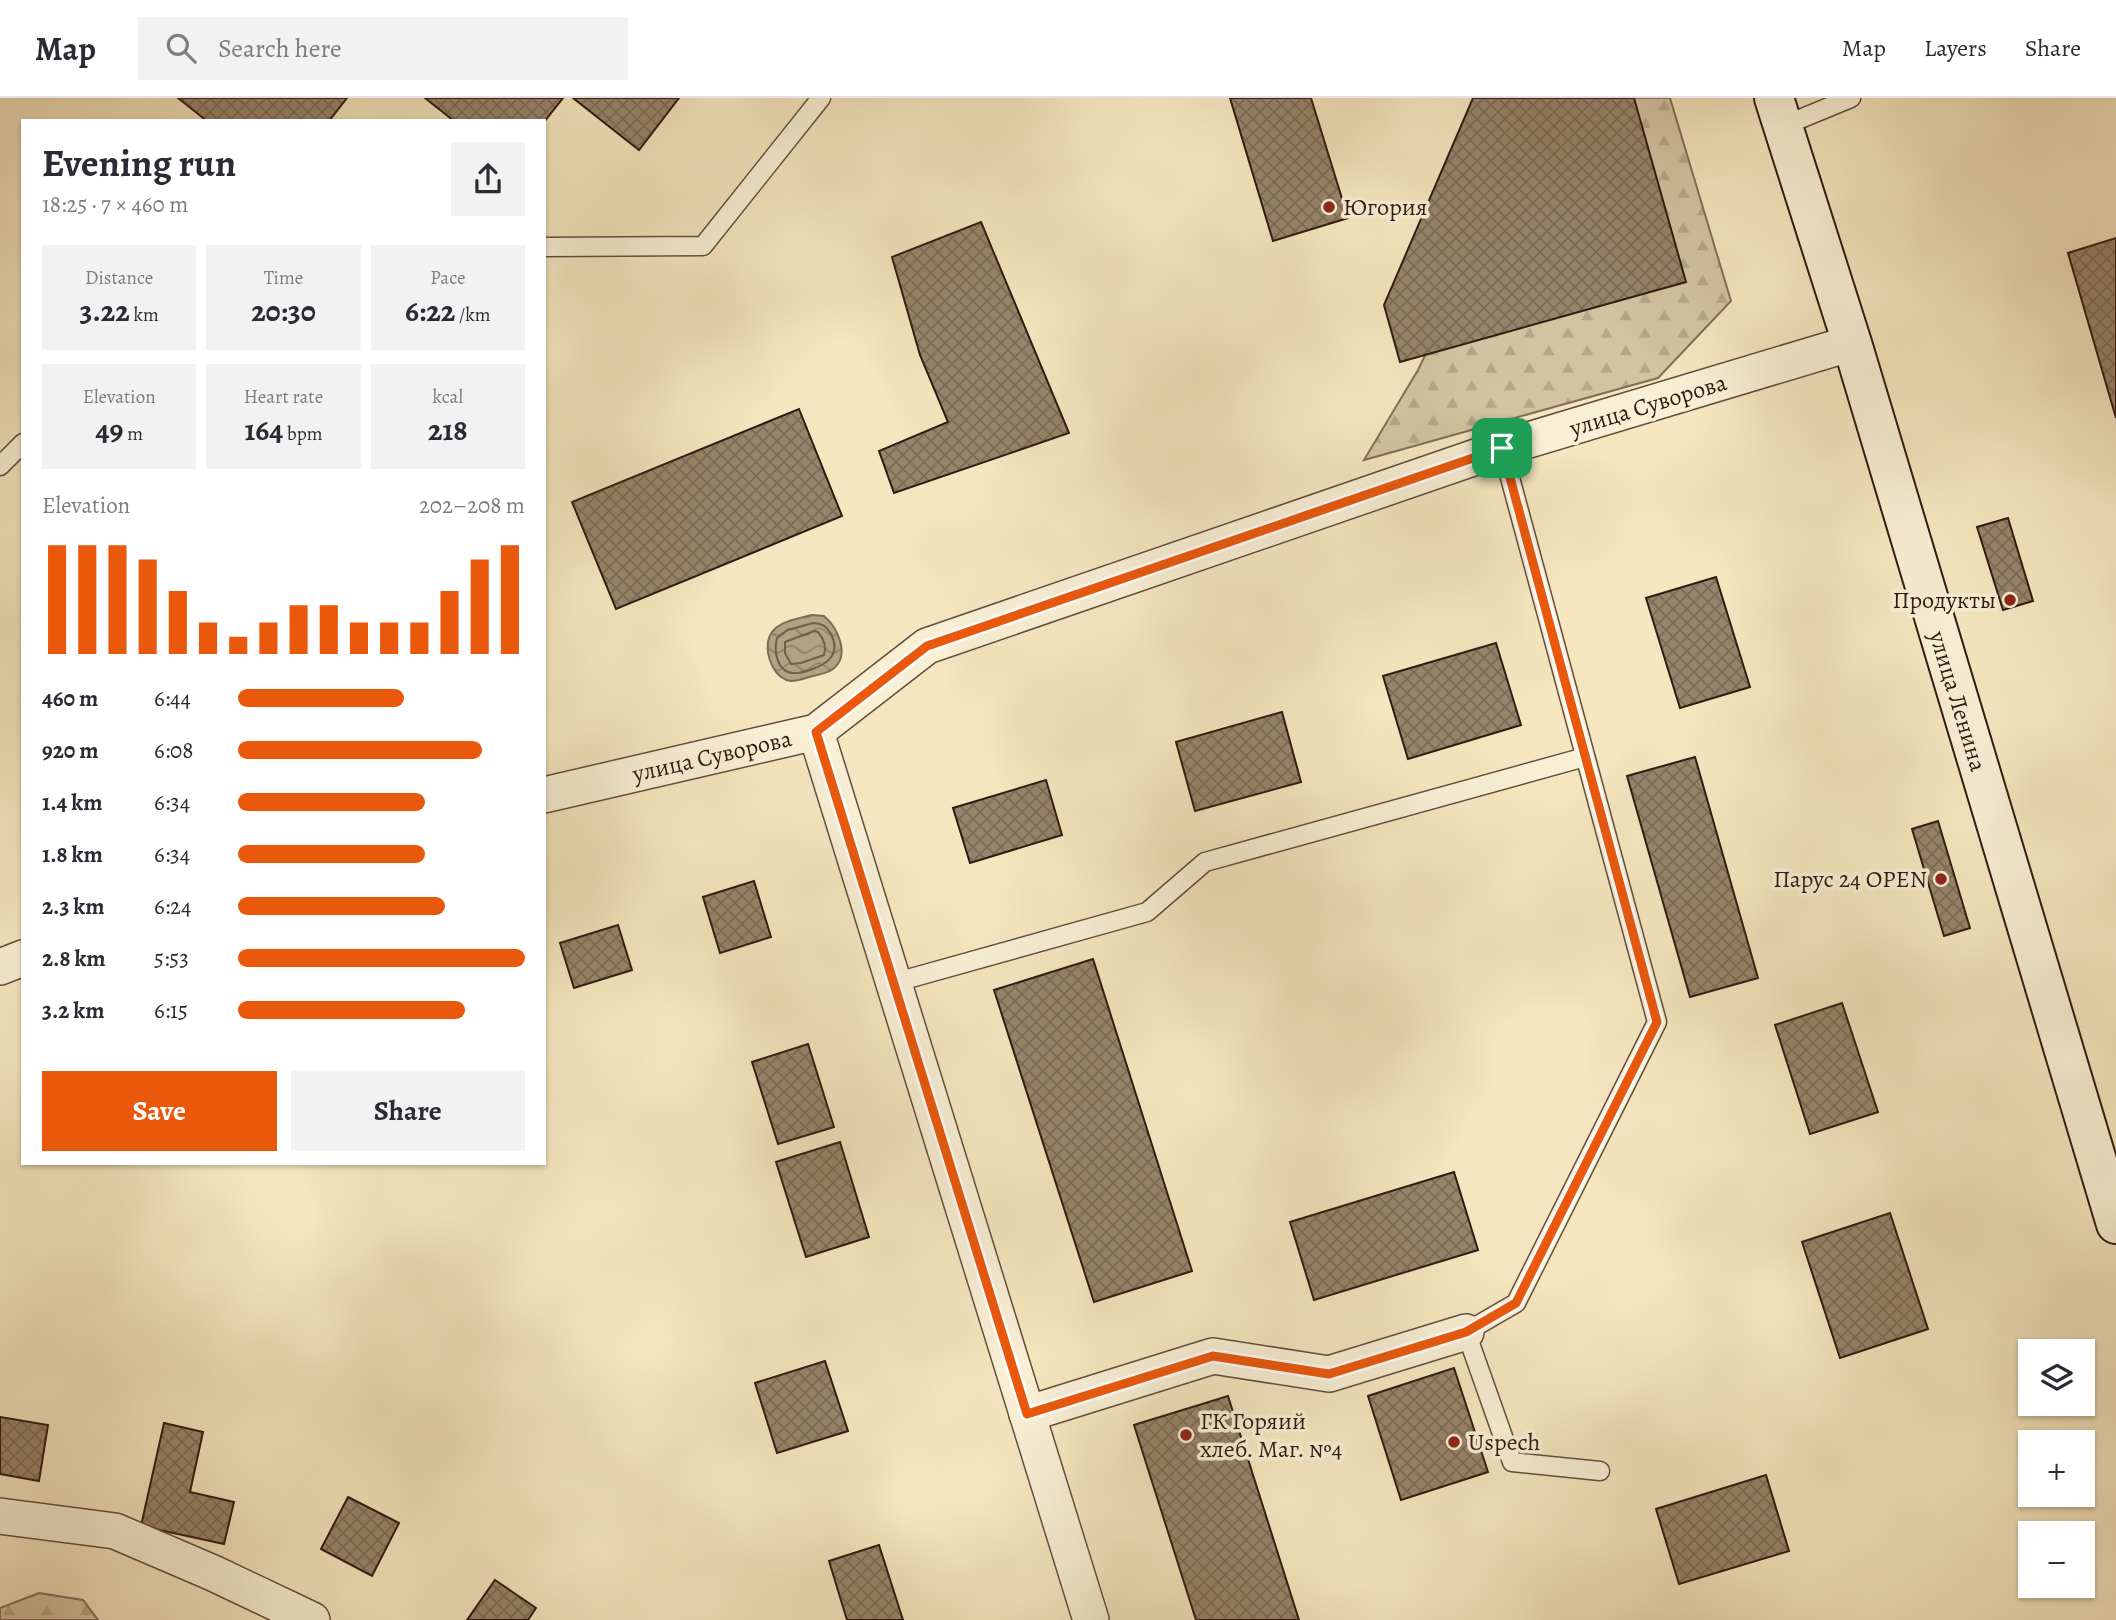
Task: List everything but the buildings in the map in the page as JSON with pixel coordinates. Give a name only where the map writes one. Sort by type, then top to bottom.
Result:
[{"type":"main road","name":"улица Ленина","points":[[1778,112],[2099,1112],[2116,1224]]},
{"type":"street","name":"улица Суворова","points":[[546,795],[816,732],[927,646],[1502,448],[1852,343]]},
{"type":"street","points":[[816,732],[1090,1620]]},
{"type":"street","points":[[0,967],[21,959]]},
{"type":"street","points":[[1027,1414],[1213,1356],[1329,1374],[1466,1332]]},
{"type":"street","points":[[0,1516],[115,1531],[312,1620]]},
{"type":"lane","points":[[546,247],[703,246],[821,98]]},
{"type":"lane","points":[[1778,112],[1851,98]]},
{"type":"lane","points":[[0,466],[21,445]]},
{"type":"lane","points":[[1502,448],[1657,1022],[1516,1303],[1466,1332],[1512,1462],[1600,1471]]},
{"type":"lane","points":[[893,984],[1147,912],[1205,862],[1586,757]]},
{"type":"green space","points":[[1558,98],[1670,98],[1731,301],[1658,378],[1364,460],[1418,370],[1513,174]]},
{"type":"green space","points":[[39,1593],[83,1600],[98,1620],[0,1620],[0,1608]]},
{"type":"water","points":[[812,615],[824,616],[833,627],[840,641],[841,656],[833,669],[823,674],[791,681],[785,679],[776,671],[770,660],[770,635],[785,622]]},
{"type":"place","name":"Югория","points":[[1329,207]]},
{"type":"place","name":"Продукты","points":[[2010,600]]},
{"type":"place","name":"Парус 24 OPEN","points":[[1941,879]]},
{"type":"place","name":"ГК Горяий хлеб. Маг. №4","points":[[1186,1435]]},
{"type":"place","name":"Uspech","points":[[1454,1442]]},
{"type":"route","points":[[1502,448],[1657,1022],[1516,1303],[1466,1332],[1329,1374],[1213,1356],[1027,1414],[816,732],[927,646],[1502,448]]}]
